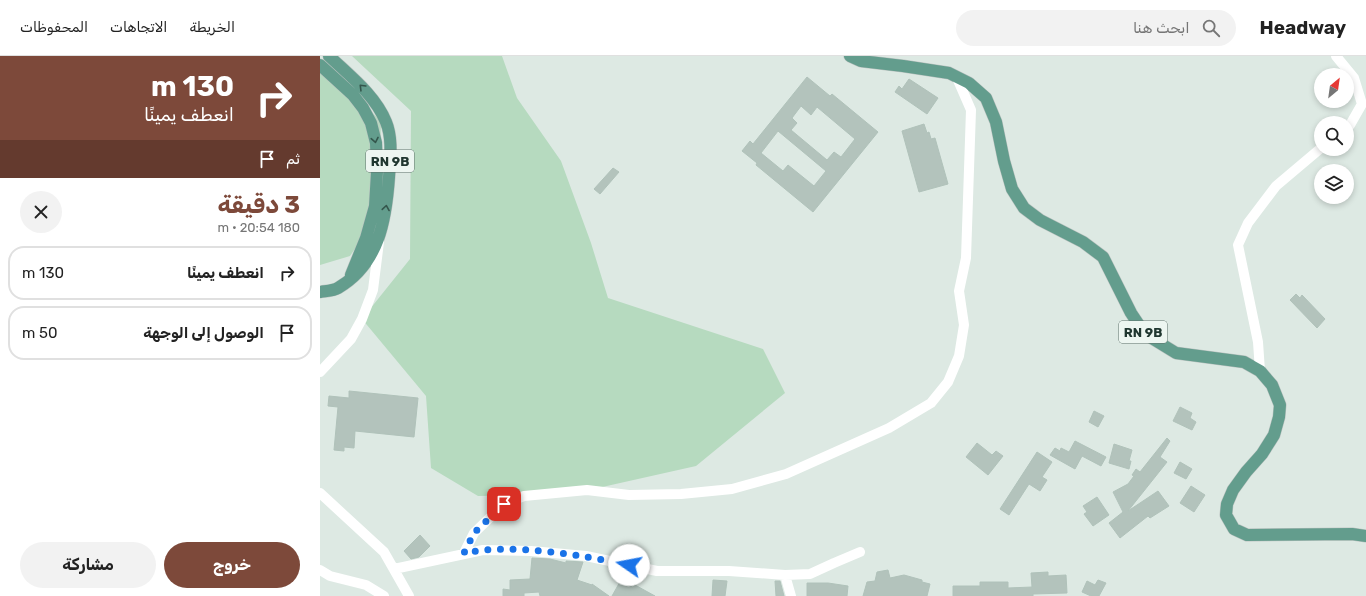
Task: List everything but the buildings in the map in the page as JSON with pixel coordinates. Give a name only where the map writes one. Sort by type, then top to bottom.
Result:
[{"type":"main road","name":"RN 9B","points":[[320,292],[337,288],[363,268],[379,236],[387,204],[389,178],[390,139],[387,123],[370,95],[329,56]]},
{"type":"main road","name":"RN 9B","points":[[850,56],[861,61],[949,73],[969,84],[986,98],[996,122],[1004,161],[1012,189],[1024,208],[1040,220],[1083,242],[1103,257],[1131,313],[1145,334],[1176,353],[1244,362],[1260,371],[1272,385],[1280,405],[1279,417],[1274,435],[1270,442],[1262,454],[1246,472],[1227,504],[1226,516],[1234,529],[1247,536],[1352,534],[1366,536]]},
{"type":"main road","name":"RN 9B","points":[[320,65],[353,95],[363,108],[371,124],[376,143],[377,172],[375,206],[366,238],[350,278]]},
{"type":"street","points":[[1336,56],[1354,78],[1362,104],[1354,118]]},
{"type":"street","points":[[464,553],[474,533],[504,504],[524,496],[587,490],[629,495],[681,494],[732,489],[786,474],[889,428],[930,404],[951,376],[959,356],[964,325],[959,291],[966,258],[971,110],[958,78]]},
{"type":"street","points":[[1260,371],[1258,342],[1238,245],[1248,223],[1276,186],[1314,154]]},
{"type":"street","points":[[320,372],[351,339],[362,318],[373,290],[379,236]]},
{"type":"street","points":[[320,492],[384,552],[409,596]]},
{"type":"street","points":[[394,569],[483,550],[531,551],[586,556],[657,571],[729,571],[785,575],[810,574],[834,562],[860,552]]},
{"type":"street","points":[[320,570],[330,576],[366,585],[384,596]]},
{"type":"street","points":[[785,575],[791,596]]},
{"type":"green space","points":[[352,56],[502,56],[517,98],[561,161],[591,243],[608,298],[763,349],[785,393],[696,466],[571,494],[478,496],[431,468],[426,396],[362,319],[410,259],[411,111]]},
{"type":"green space","points":[[320,62],[381,121],[378,215],[350,256],[320,265]]},
{"type":"route","points":[[504,504],[474,533],[464,553],[483,550],[531,551],[586,556],[629,565]]}]
